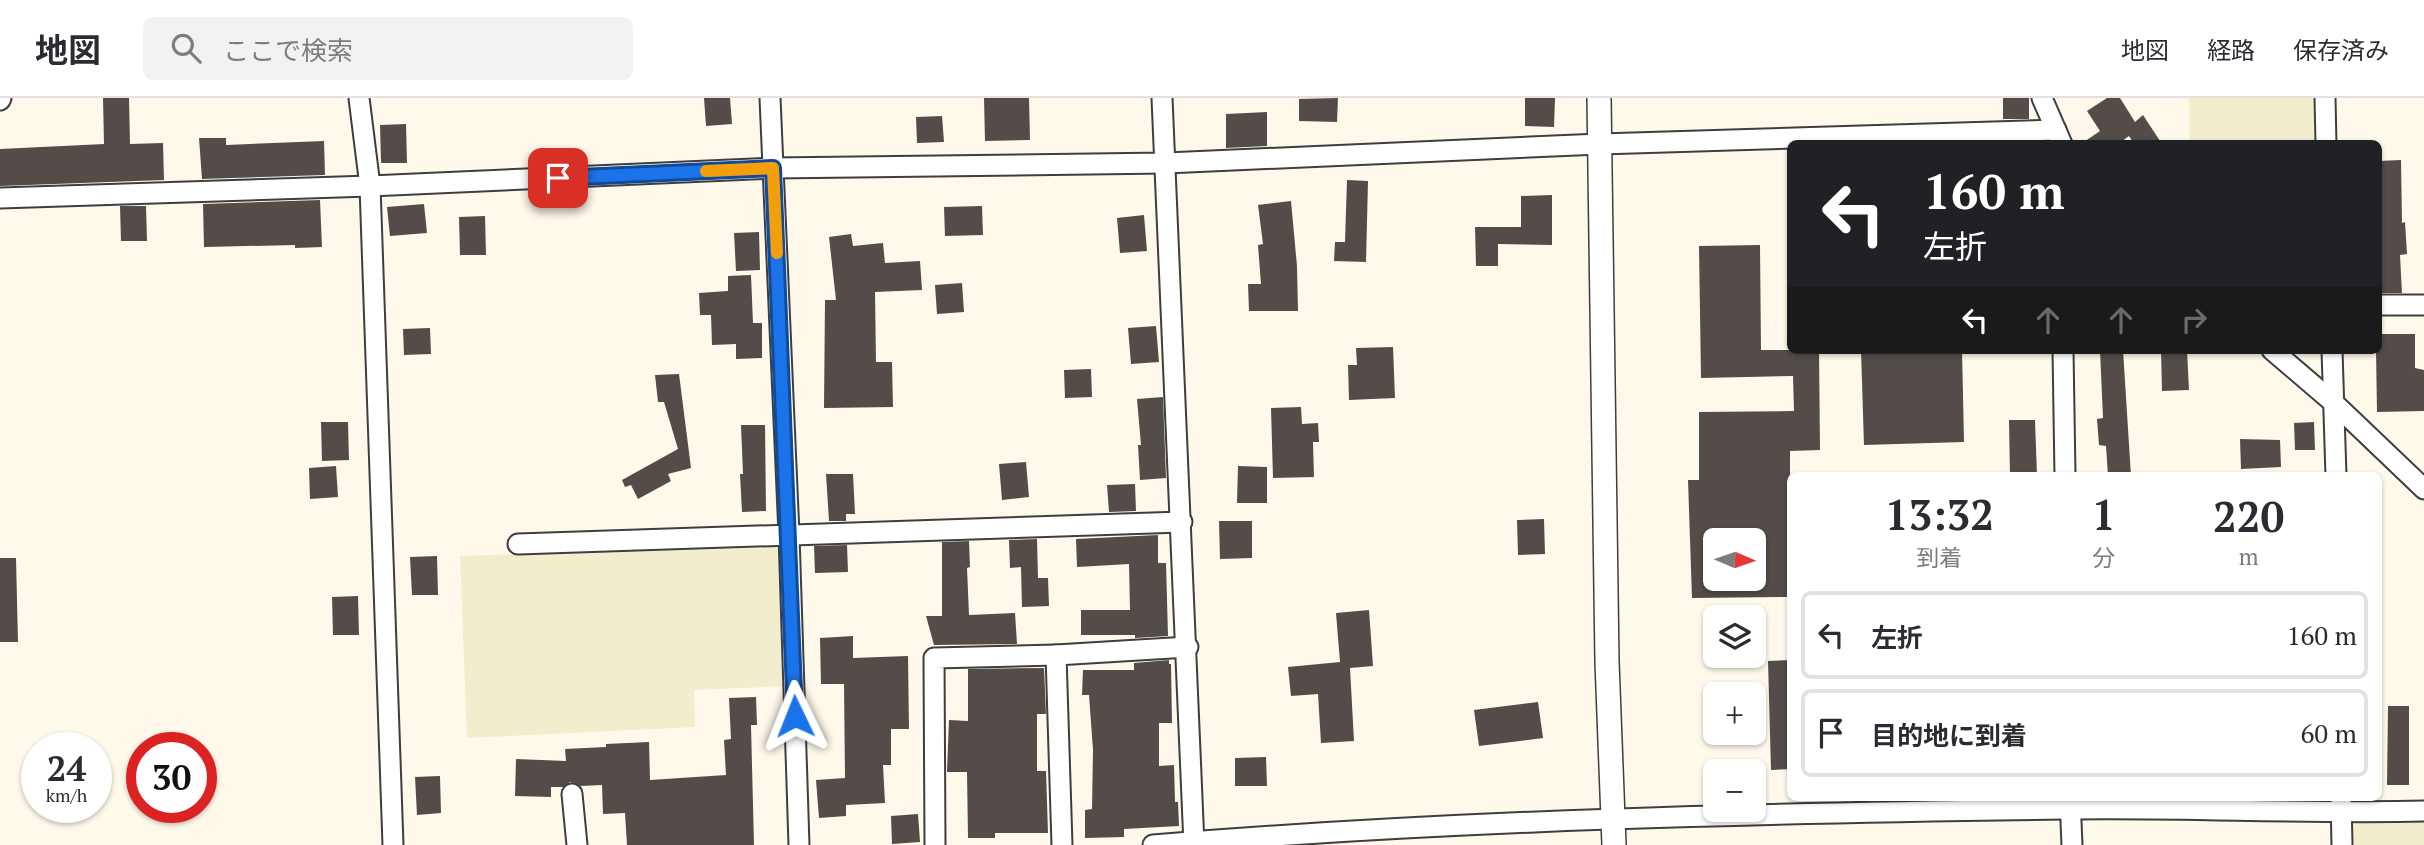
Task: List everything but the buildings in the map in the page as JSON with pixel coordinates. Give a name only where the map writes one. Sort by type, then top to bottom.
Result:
[{"type":"street","points":[[359,98],[370,186],[393,845]]},
{"type":"street","points":[[770,98],[799,845]]},
{"type":"street","points":[[1162,98],[1188,647],[1194,843]]},
{"type":"street","points":[[1599,98],[1607,662],[1614,845]]},
{"type":"street","points":[[1862,140],[2059,137],[2042,98]]},
{"type":"street","points":[[2325,98],[2326,140]]},
{"type":"street","points":[[0,198],[370,186],[773,168],[1166,163],[1600,144],[1787,141]]},
{"type":"street","points":[[2382,305],[2424,305]]},
{"type":"street","points":[[2063,354],[2065,472]]},
{"type":"street","points":[[2277,354],[2334,403],[2424,489]]},
{"type":"street","points":[[2332,354],[2336,472]]},
{"type":"street","points":[[518,544],[1182,522]]},
{"type":"street","points":[[934,845],[934,658],[1056,655],[1188,647]]},
{"type":"street","points":[[1056,655],[1062,845]]},
{"type":"street","points":[[572,794],[577,845]]},
{"type":"street","points":[[2071,803],[2072,845]]},
{"type":"street","points":[[1153,845],[1613,817],[2071,803],[2341,806],[2424,811]]},
{"type":"street","points":[[2341,806],[2342,845]]},
{"type":"shaded area","points":[[2189,98],[2313,98],[2314,140],[2190,140]]},
{"type":"shaded area","points":[[781,545],[787,686],[694,690],[695,727],[467,738],[460,556]]},
{"type":"shaded area","points":[[2364,817],[2424,817],[2424,845],[2353,845],[2353,826]]},
{"type":"slow traffic","points":[[706,171],[773,168],[777,253]]},
{"type":"route","points":[[558,178],[773,168],[795,716]]}]
